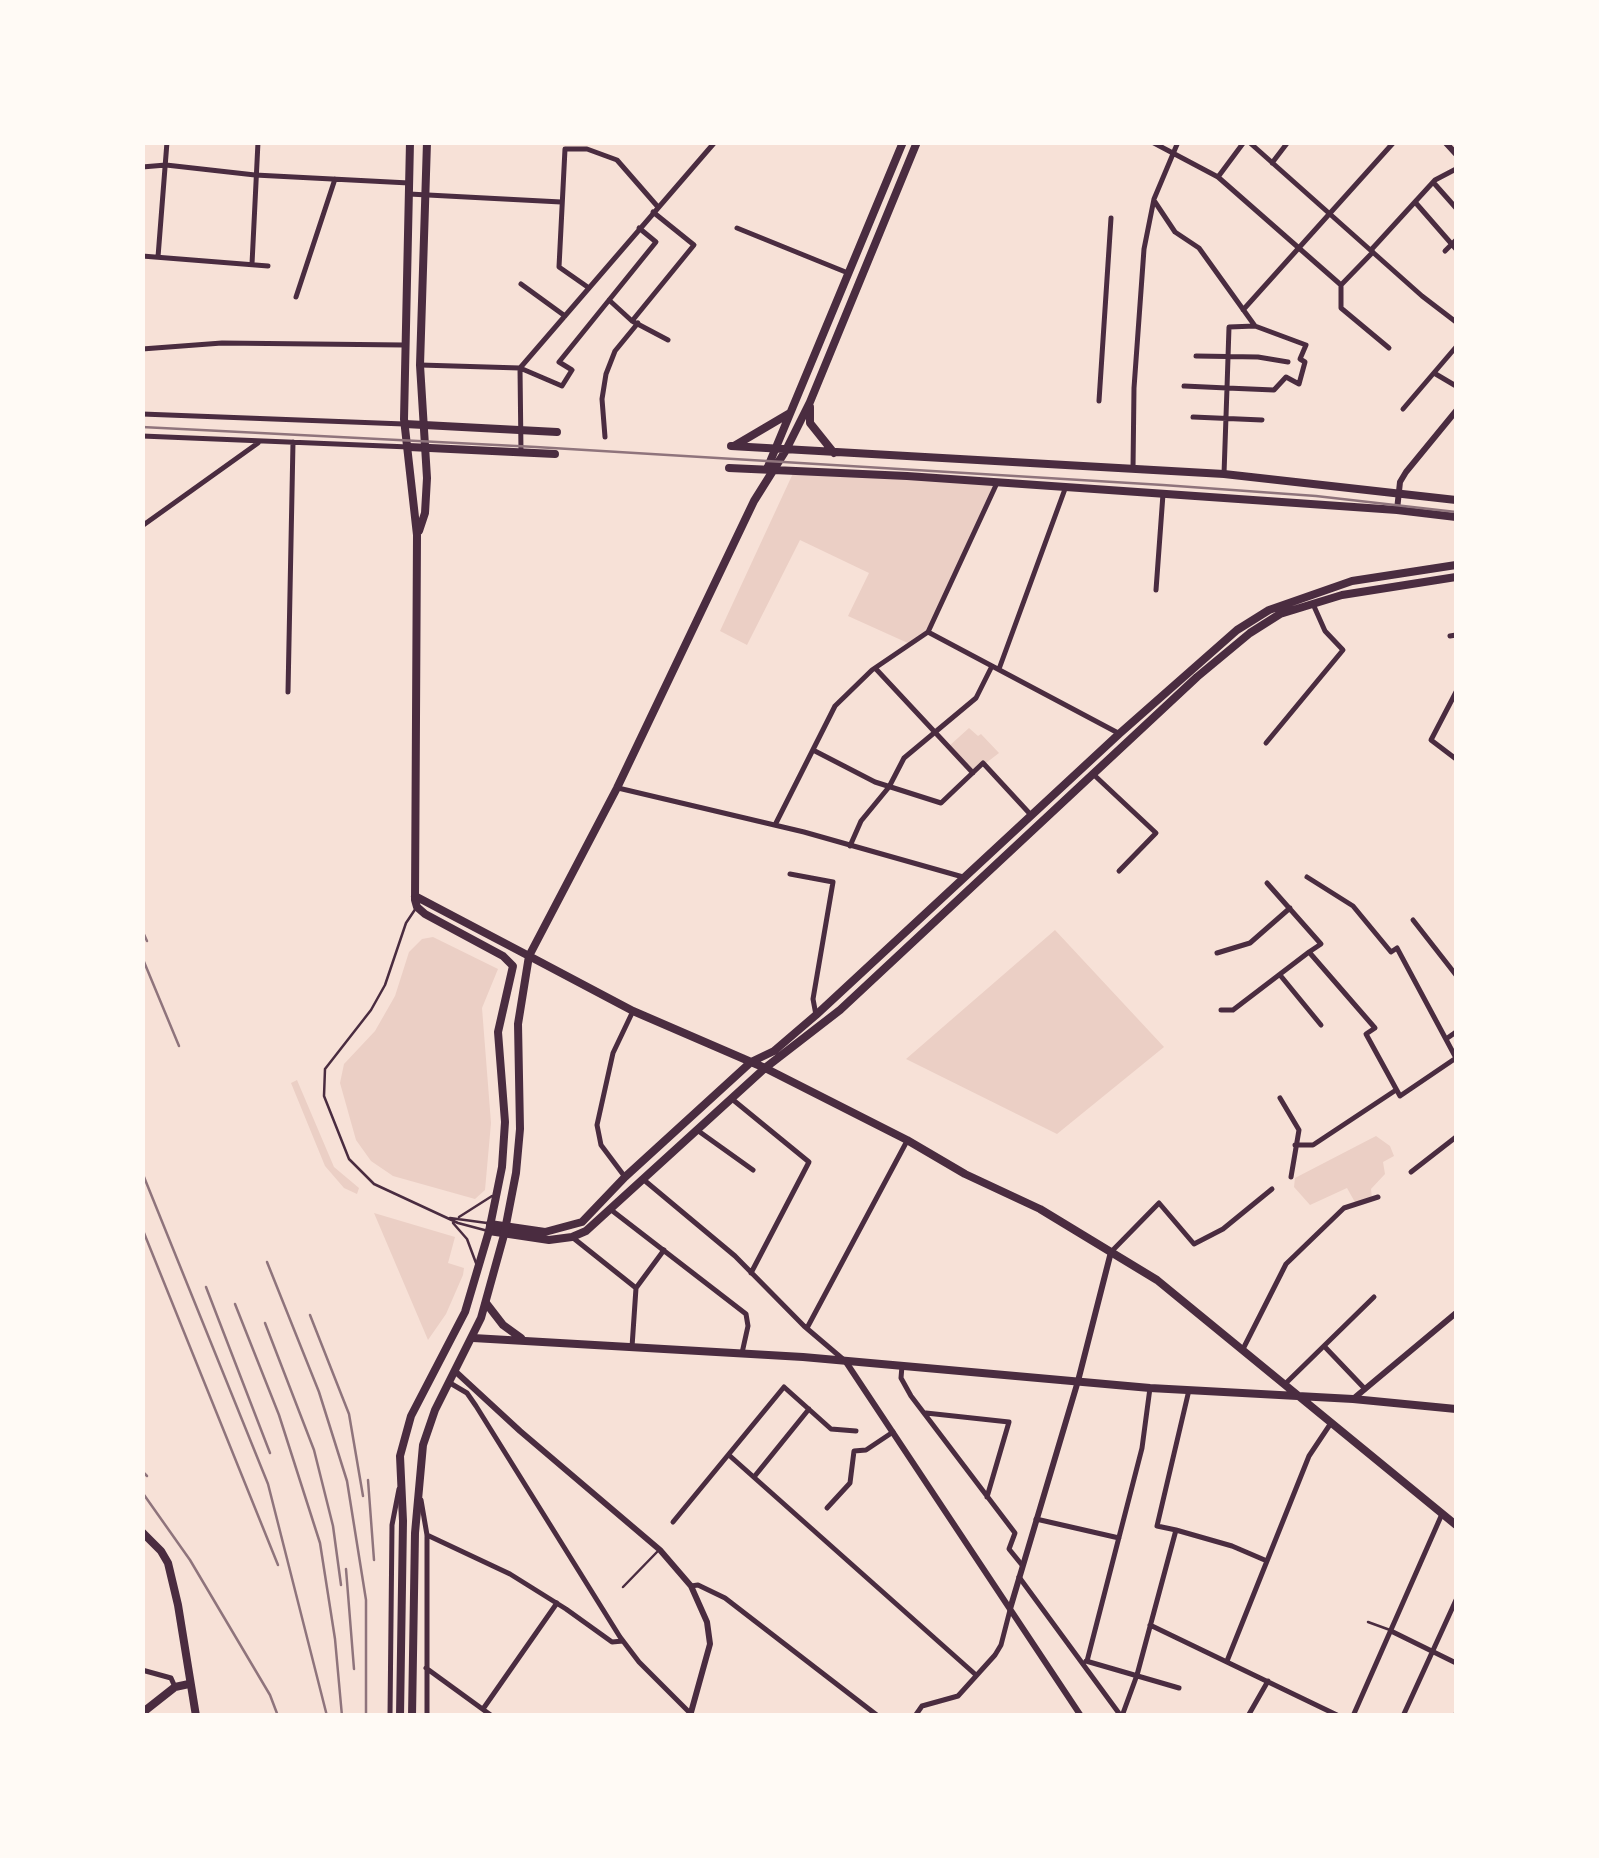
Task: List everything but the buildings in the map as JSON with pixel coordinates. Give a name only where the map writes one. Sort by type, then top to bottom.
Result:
[{"type":"main road","points":[[410,142],[405,424],[418,535],[416,901]]},
{"type":"main road","points":[[418,535],[425,513],[426,447],[420,364],[427,142]]},
{"type":"main road","points":[[771,469],[775,449],[904,142]]},
{"type":"main road","points":[[412,1716],[415,1533],[426,1432],[473,1338],[505,1230],[520,1129],[518,1024],[529,956],[616,788],[754,501],[810,402],[917,142]]},
{"type":"main road","points":[[810,402],[810,423],[834,453]]},
{"type":"main road","points":[[790,413],[732,446],[1224,474],[1456,500]]},
{"type":"main road","points":[[405,424],[557,432]]},
{"type":"main road","points":[[409,447],[555,454]]},
{"type":"main road","points":[[729,468],[997,482],[1456,516]]},
{"type":"main road","points":[[505,1230],[545,1232],[574,1226],[751,1062],[774,1051],[816,1016],[1118,734],[1237,630],[1269,610],[1352,581],[1456,565]]},
{"type":"main road","points":[[489,1227],[549,1240],[572,1238],[586,1231],[765,1068],[840,1010],[1197,677],[1250,633],[1280,614],[1342,595],[1456,577]]},
{"type":"main road","points":[[416,901],[633,1010],[765,1068],[1040,1210],[1111,1252],[1157,1280],[1243,1348],[1456,1525]]},
{"type":"main road","points":[[400,1716],[400,1456],[410,1416],[465,1312],[489,1227],[502,1168],[505,1122],[498,1032],[513,966],[416,901]]},
{"type":"main road","points":[[936,901],[947,912]]},
{"type":"main road","points":[[486,1303],[503,1326],[525,1340]]},
{"type":"main road","points":[[473,1338],[845,1360],[1150,1388],[1456,1409]]},
{"type":"main road","points":[[142,1532],[162,1550],[168,1564],[196,1716]]},
{"type":"main road","points":[[144,1711],[175,1686],[190,1684]]},
{"type":"street","points":[[158,257],[166,142]]},
{"type":"street","points":[[252,264],[258,142]]},
{"type":"street","points":[[521,452],[520,368],[715,142]]},
{"type":"street","points":[[1152,142],[1218,177],[1341,286]]},
{"type":"street","points":[[1133,469],[1143,260],[1154,199],[1178,142]]},
{"type":"street","points":[[1218,177],[1246,142],[1456,322]]},
{"type":"street","points":[[1272,162],[1288,142]]},
{"type":"street","points":[[1244,310],[1394,142]]},
{"type":"street","points":[[1445,142],[1456,154]]},
{"type":"street","points":[[589,288],[559,268],[565,148],[587,149],[617,160],[656,209],[694,244],[615,352],[602,398],[606,437]]},
{"type":"street","points":[[142,167],[166,165],[256,175],[410,182]]},
{"type":"street","points":[[1389,348],[1341,308],[1341,286],[1433,182],[1456,169]]},
{"type":"street","points":[[296,297],[335,179]]},
{"type":"street","points":[[1433,182],[1456,208]]},
{"type":"street","points":[[409,194],[562,202]]},
{"type":"street","points":[[1154,199],[1175,232],[1199,248],[1255,326]]},
{"type":"street","points":[[1414,202],[1455,244],[1445,251]]},
{"type":"street","points":[[1100,401],[1110,218]]},
{"type":"street","points":[[420,364],[520,368],[562,386],[572,370],[559,362],[656,242],[639,228]]},
{"type":"street","points":[[737,228],[851,274]]},
{"type":"street","points":[[142,256],[268,266]]},
{"type":"street","points":[[522,284],[565,316]]},
{"type":"street","points":[[609,300],[635,322],[668,340]]},
{"type":"street","points":[[1184,386],[1227,388],[1274,390],[1286,377],[1299,384],[1305,362],[1300,359],[1306,344],[1255,326],[1228,327],[1228,357],[1227,388],[1226,418],[1224,474]]},
{"type":"street","points":[[142,349],[222,343],[405,345]]},
{"type":"street","points":[[1403,408],[1456,347]]},
{"type":"street","points":[[1196,356],[1258,357],[1288,362]]},
{"type":"street","points":[[1434,372],[1456,386]]},
{"type":"street","points":[[1397,510],[1398,492],[1406,472],[1456,412]]},
{"type":"street","points":[[142,414],[405,424]]},
{"type":"street","points":[[1193,417],[1262,420]]},
{"type":"street","points":[[142,436],[409,447]]},
{"type":"street","points":[[142,526],[260,441]]},
{"type":"street","points":[[288,692],[292,442]]},
{"type":"street","points":[[775,825],[835,706],[875,668],[928,632],[997,482]]},
{"type":"street","points":[[850,846],[904,758],[976,698],[996,668],[1065,487]]},
{"type":"street","points":[[1156,590],[1163,494]]},
{"type":"street","points":[[1266,743],[1343,650],[1325,631],[1313,603]]},
{"type":"street","points":[[928,632],[1130,740]]},
{"type":"street","points":[[875,668],[972,773]]},
{"type":"street","points":[[1456,692],[1431,740],[1456,759]]},
{"type":"street","points":[[812,750],[889,787],[941,803],[983,763],[1031,815]]},
{"type":"street","points":[[1093,774],[1156,832],[1119,871]]},
{"type":"street","points":[[616,788],[775,825],[964,877]]},
{"type":"street","points":[[790,874],[833,882],[813,999],[816,1016]]},
{"type":"street","points":[[1307,877],[1353,906],[1391,952],[1397,948],[1456,1058],[1400,1096],[1366,1034],[1375,1028],[1309,952]]},
{"type":"street","points":[[1221,1010],[1233,1010],[1321,944],[1267,882]]},
{"type":"street","points":[[1217,953],[1250,943],[1290,908]]},
{"type":"street","points":[[1413,920],[1456,975]]},
{"type":"street","points":[[1280,974],[1321,1025]]},
{"type":"street","points":[[625,1177],[601,1145],[598,1125],[613,1053],[633,1010]]},
{"type":"street","points":[[1446,1039],[1456,1032]]},
{"type":"street","points":[[1295,1145],[1314,1145],[1396,1090]]},
{"type":"street","points":[[1280,1098],[1299,1130],[1291,1177]]},
{"type":"street","points":[[732,1099],[809,1162],[751,1272]]},
{"type":"street","points":[[697,1130],[754,1170]]},
{"type":"street","points":[[1412,1172],[1456,1137]]},
{"type":"street","points":[[806,1328],[907,1140]]},
{"type":"street","points":[[642,1178],[845,1360],[1082,1716]]},
{"type":"street","points":[[918,1714],[922,1706],[958,1696],[1001,1645],[1111,1252],[1159,1203],[1194,1244],[1223,1228],[1272,1189]]},
{"type":"street","points":[[1243,1348],[1286,1264],[1344,1208],[1378,1197]]},
{"type":"street","points":[[610,1209],[746,1314],[748,1326],[742,1354]]},
{"type":"street","points":[[572,1238],[636,1288]]},
{"type":"street","points":[[632,1347],[636,1288],[665,1249]]},
{"type":"street","points":[[1285,1384],[1374,1297]]},
{"type":"street","points":[[1353,1399],[1456,1314]]},
{"type":"street","points":[[1324,1346],[1365,1389]]},
{"type":"street","points":[[902,1366],[901,1378],[924,1413],[1015,1533],[1008,1549],[1022,1565]]},
{"type":"street","points":[[450,1383],[466,1393],[476,1406],[622,1641],[690,1714],[710,1644],[707,1622],[691,1586],[660,1550],[456,1372]]},
{"type":"street","points":[[673,1522],[784,1387],[832,1429],[856,1432]]},
{"type":"street","points":[[1087,1661],[1147,1425],[1150,1388]]},
{"type":"street","points":[[1189,1390],[1157,1526],[1232,1546],[1267,1561]]},
{"type":"street","points":[[754,1477],[809,1409]]},
{"type":"street","points":[[924,1413],[1009,1422],[987,1497]]},
{"type":"street","points":[[1227,1661],[1309,1456],[1331,1423]]},
{"type":"street","points":[[827,1508],[850,1483],[854,1452],[866,1450],[892,1432]]},
{"type":"street","points":[[730,1456],[976,1675]]},
{"type":"street","points":[[390,1716],[392,1525],[400,1488]]},
{"type":"street","points":[[420,1496],[427,1535],[427,1716]]},
{"type":"street","points":[[1353,1716],[1442,1514]]},
{"type":"street","points":[[1036,1519],[1119,1538]]},
{"type":"street","points":[[1119,1715],[1137,1674],[1176,1530]]},
{"type":"street","points":[[427,1535],[500,1570],[557,1603],[612,1642],[622,1641]]},
{"type":"street","points":[[1019,1577],[1119,1715]]},
{"type":"street","points":[[691,1586],[698,1585],[725,1598],[878,1716]]},
{"type":"street","points":[[1402,1716],[1456,1600]]},
{"type":"street","points":[[483,1709],[557,1603]]},
{"type":"street","points":[[1150,1625],[1338,1716]]},
{"type":"street","points":[[1391,1631],[1456,1663]]},
{"type":"street","points":[[1079,1659],[1179,1688]]},
{"type":"street","points":[[426,1668],[492,1716]]},
{"type":"street","points":[[142,1670],[170,1678],[175,1686]]},
{"type":"street","points":[[1248,1716],[1268,1681]]},
{"type":"lane","points":[[416,901],[385,984],[358,1030],[329,1062],[322,1087],[341,1143],[362,1173],[384,1190],[449,1218],[489,1227]]},
{"type":"lane","points":[[459,1217],[497,1192]]},
{"type":"lane","points":[[449,1218],[459,1217],[489,1227]]},
{"type":"lane","points":[[449,1218],[472,1248],[476,1277]]},
{"type":"lane","points":[[624,1587],[660,1550]]},
{"type":"lane","points":[[1368,1622],[1391,1631]]},
{"type":"shaded area","points":[[795,469],[997,483],[928,632],[910,644],[848,616],[869,573],[800,540],[747,645],[720,631]]},
{"type":"shaded area","points":[[969,728],[978,736],[981,734],[999,753],[973,773],[948,747]]},
{"type":"shaded area","points":[[1055,930],[1164,1047],[1057,1134],[906,1059]]},
{"type":"shaded area","points":[[433,937],[498,969],[482,1008],[491,1123],[485,1190],[475,1199],[393,1176],[371,1161],[356,1140],[340,1083],[344,1064],[375,1031],[395,996],[409,952],[422,939]]},
{"type":"shaded area","points":[[297,1080],[334,1167],[359,1188],[357,1194],[344,1188],[325,1166],[291,1083]]},
{"type":"shaded area","points":[[1376,1136],[1390,1146],[1394,1156],[1383,1162],[1385,1174],[1371,1189],[1372,1199],[1356,1204],[1347,1188],[1310,1205],[1294,1187],[1295,1178]]},
{"type":"shaded area","points":[[374,1213],[455,1237],[448,1263],[464,1268],[463,1275],[446,1314],[428,1340]]},
{"type":"railway","points":[[142,427],[1163,485],[1316,496],[1456,512]]},
{"type":"railway","points":[[142,930],[147,941]]},
{"type":"railway","points":[[142,957],[179,1046]]},
{"type":"railway","points":[[142,1172],[268,1484],[327,1716]]},
{"type":"railway","points":[[142,1228],[278,1565]]},
{"type":"railway","points":[[267,1262],[319,1392],[347,1481],[366,1600],[366,1716]]},
{"type":"railway","points":[[206,1287],[270,1453]]},
{"type":"railway","points":[[235,1304],[279,1415],[320,1543],[342,1716]]},
{"type":"railway","points":[[310,1315],[349,1414],[363,1496]]},
{"type":"railway","points":[[265,1323],[314,1450],[333,1526],[341,1585]]},
{"type":"railway","points":[[142,1471],[147,1476]]},
{"type":"railway","points":[[368,1480],[374,1560]]},
{"type":"railway","points":[[142,1492],[190,1560],[270,1695],[278,1716]]},
{"type":"railway","points":[[346,1569],[354,1669]]}]
